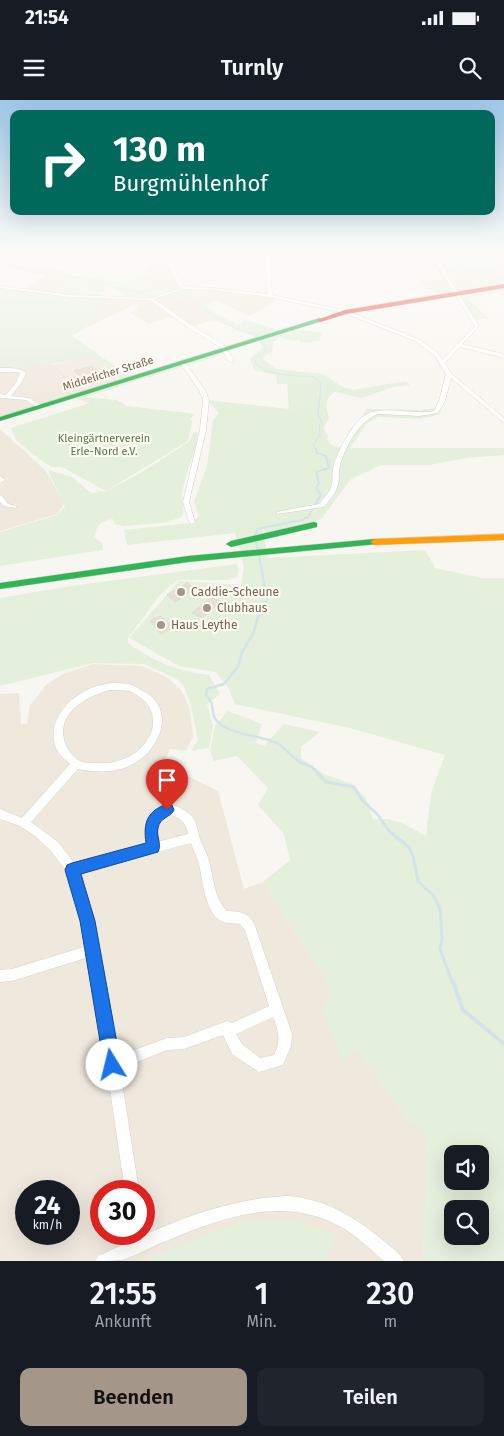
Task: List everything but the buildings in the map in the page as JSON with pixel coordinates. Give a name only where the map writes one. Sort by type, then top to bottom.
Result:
[{"type":"main road","name":"Middelicher Straße","points":[[0,419],[183,362],[227,351],[345,312],[384,306]]},
{"type":"main road","points":[[265,542],[314,525]]},
{"type":"main road","points":[[0,586],[265,542],[396,531],[504,528]]},
{"type":"main road","points":[[265,542],[504,537]]},
{"type":"main road","points":[[399,540],[446,549]]},
{"type":"main road","points":[[0,577],[119,557],[232,548]]},
{"type":"street","points":[[161,306],[227,351],[231,360]]},
{"type":"street","points":[[318,306],[345,312],[417,340],[437,355],[449,374],[504,421]]},
{"type":"street","points":[[442,363],[477,326],[465,306]]},
{"type":"street","points":[[459,345],[504,356]]},
{"type":"street","points":[[183,362],[202,390],[206,400],[203,430],[186,502],[192,522]]},
{"type":"street","points":[[0,370],[18,370],[23,373],[18,383],[3,396]]},
{"type":"street","points":[[279,513],[321,506],[334,487],[337,466],[352,436],[368,415],[379,413],[417,415],[436,412],[442,401],[449,374]]},
{"type":"street","points":[[3,396],[28,399],[40,406]]},
{"type":"street","points":[[0,497],[6,505],[14,507]]},
{"type":"street","points":[[104,687],[132,689],[141,693],[155,706],[158,714],[156,734],[152,743],[139,756],[110,767],[88,767],[76,764],[62,750],[58,740],[58,726],[65,712],[83,695],[104,687]]},
{"type":"street","points":[[24,824],[76,764]]},
{"type":"street","points":[[112,1065],[167,1044],[184,1043],[226,1027],[237,1048],[259,1065],[269,1064],[278,1060],[285,1049],[286,1032],[276,1009],[250,927],[244,918],[224,918],[217,912],[213,903],[204,861],[194,837],[192,822],[181,812],[167,810],[156,816],[150,829],[153,848]]},
{"type":"street","points":[[0,814],[24,824],[54,846],[72,870],[88,921],[130,1180]]},
{"type":"street","points":[[72,870],[194,837]]},
{"type":"street","points":[[0,976],[12,975],[93,950]]},
{"type":"street","points":[[228,1031],[276,1009]]},
{"type":"street","points":[[155,1234],[248,1206],[288,1203],[325,1212],[351,1225],[396,1261]]},
{"type":"street","points":[[103,1261],[129,1245]]},
{"type":"shaded area","points":[[98,306],[131,306],[87,327]]},
{"type":"shaded area","points":[[200,306],[213,320],[188,328],[171,317],[149,324],[130,313],[138,307]]},
{"type":"shaded area","points":[[229,306],[267,306],[250,316]]},
{"type":"shaded area","points":[[89,355],[123,378],[85,390],[55,364]]},
{"type":"shaded area","points":[[54,364],[85,390],[0,416],[0,368]]},
{"type":"shaded area","points":[[0,429],[46,471],[64,504],[57,514],[0,531]]},
{"type":"shaded area","points":[[93,664],[142,666],[168,678],[181,690],[190,710],[193,737],[186,751],[170,749],[156,780],[168,791],[183,774],[218,791],[244,889],[263,882],[332,988],[333,1036],[343,1062],[355,1046],[405,1116],[428,1137],[423,1261],[0,1261],[0,694],[19,693],[21,724],[27,724],[30,705],[47,684],[61,675]]},
{"type":"green space","name":"Kleingärtnerverein Erle-Nord e.V.","points":[[0,306],[98,306],[87,327],[72,336],[129,376],[223,348],[224,352],[218,356],[86,397],[117,400],[127,406],[195,414],[190,419],[192,421],[188,441],[106,491],[62,467],[52,467],[42,461],[16,440],[11,428],[90,403],[76,399],[85,390],[122,378],[89,355],[45,365],[23,368],[0,368]]},
{"type":"green space","points":[[200,306],[207,306],[217,314],[238,325],[245,320],[278,330],[255,338],[251,334],[213,320]]},
{"type":"green space","points":[[464,306],[476,306],[488,318],[475,320]]},
{"type":"green space","points":[[295,329],[322,333],[319,341],[300,343],[300,340],[293,341],[280,337],[273,342],[272,352],[263,359],[276,369],[323,374],[343,387],[353,390],[406,381],[410,385],[393,387],[362,398],[335,392],[331,394],[327,401],[329,419],[323,428],[331,445],[342,448],[368,409],[421,410],[441,407],[440,414],[422,419],[378,417],[367,423],[350,448],[504,448],[504,455],[466,458],[430,465],[381,465],[351,479],[322,518],[312,523],[265,533],[262,526],[268,558],[425,550],[435,568],[482,578],[504,578],[504,1261],[423,1261],[427,1137],[405,1116],[355,1046],[343,1063],[322,1011],[332,988],[263,882],[290,860],[284,834],[258,805],[268,788],[237,756],[214,761],[210,751],[215,726],[228,711],[262,724],[256,743],[264,746],[284,724],[320,732],[301,747],[301,758],[324,774],[352,784],[366,798],[373,819],[388,819],[426,836],[431,793],[445,755],[350,728],[235,704],[229,689],[216,672],[179,666],[129,638],[179,581],[241,585],[244,567],[235,533],[127,545],[124,530],[191,523],[199,516],[194,501],[207,467],[213,420],[219,413],[207,400],[289,409],[287,384],[277,384],[276,375],[254,370],[250,359],[263,347],[258,341]]},
{"type":"green space","points":[[197,432],[197,441],[182,494],[183,509],[181,517],[168,522],[124,526],[115,524],[113,519],[109,520],[100,524],[96,529],[94,537],[103,544],[103,550],[0,566],[0,532],[57,515],[65,507],[49,470],[72,477],[92,494],[100,491],[105,492],[142,472],[190,441],[193,433]]},
{"type":"green space","points":[[237,564],[239,570],[237,577],[228,580],[177,580],[159,596],[128,638],[128,643],[157,660],[187,671],[209,675],[220,694],[207,704],[213,726],[209,748],[191,751],[198,740],[190,702],[183,685],[177,679],[144,664],[93,663],[0,686],[0,598],[71,586]]},
{"type":"green space","points":[[241,1221],[301,1222],[336,1235],[326,1261],[143,1261]]},
{"type":"waterway","points":[[202,306],[212,315],[236,329],[259,337]]},
{"type":"waterway","points":[[262,341],[266,349],[264,353],[256,358],[255,363],[261,368],[275,373],[314,377],[321,384],[318,415],[322,422],[319,426],[320,434],[313,445],[316,450]]},
{"type":"waterway","points":[[314,506],[321,495],[316,488],[319,483],[316,472],[329,468],[326,456],[317,453],[316,449]]},
{"type":"waterway","points":[[258,550],[255,536],[257,529],[302,520],[308,517],[312,510]]},
{"type":"waterway","points":[[259,555],[265,589]]},
{"type":"waterway","points":[[265,587],[267,599],[263,612],[258,617],[253,634],[242,652],[238,667],[224,684],[207,689],[206,695],[211,702],[214,717],[222,725],[236,732],[275,742],[295,759],[303,763]]},
{"type":"waterway","points":[[299,762],[312,767],[326,782],[354,787],[362,800],[378,815],[389,831],[409,847],[413,856],[418,881],[434,896],[440,909],[442,939],[440,949],[453,984]]},
{"type":"waterway","points":[[453,982],[463,1010],[504,1044]]},
{"type":"traffic: fast","points":[[0,419],[320,320]]},
{"type":"traffic: fast","points":[[231,544],[314,525]]},
{"type":"traffic: fast","points":[[0,586],[188,559],[375,542]]},
{"type":"traffic: slow","points":[[375,542],[504,537]]},
{"type":"traffic: jam","points":[[320,320],[345,312],[381,306]]},
{"type":"place","name":"Caddie-Scheune","points":[[181,592]]},
{"type":"place","name":"Clubhaus","points":[[207,608]]},
{"type":"place","name":"Haus Leythe","points":[[161,625]]},
{"type":"route","points":[[112,1065],[101,988],[88,921],[72,870],[153,848],[150,829],[156,816],[167,810]]}]
